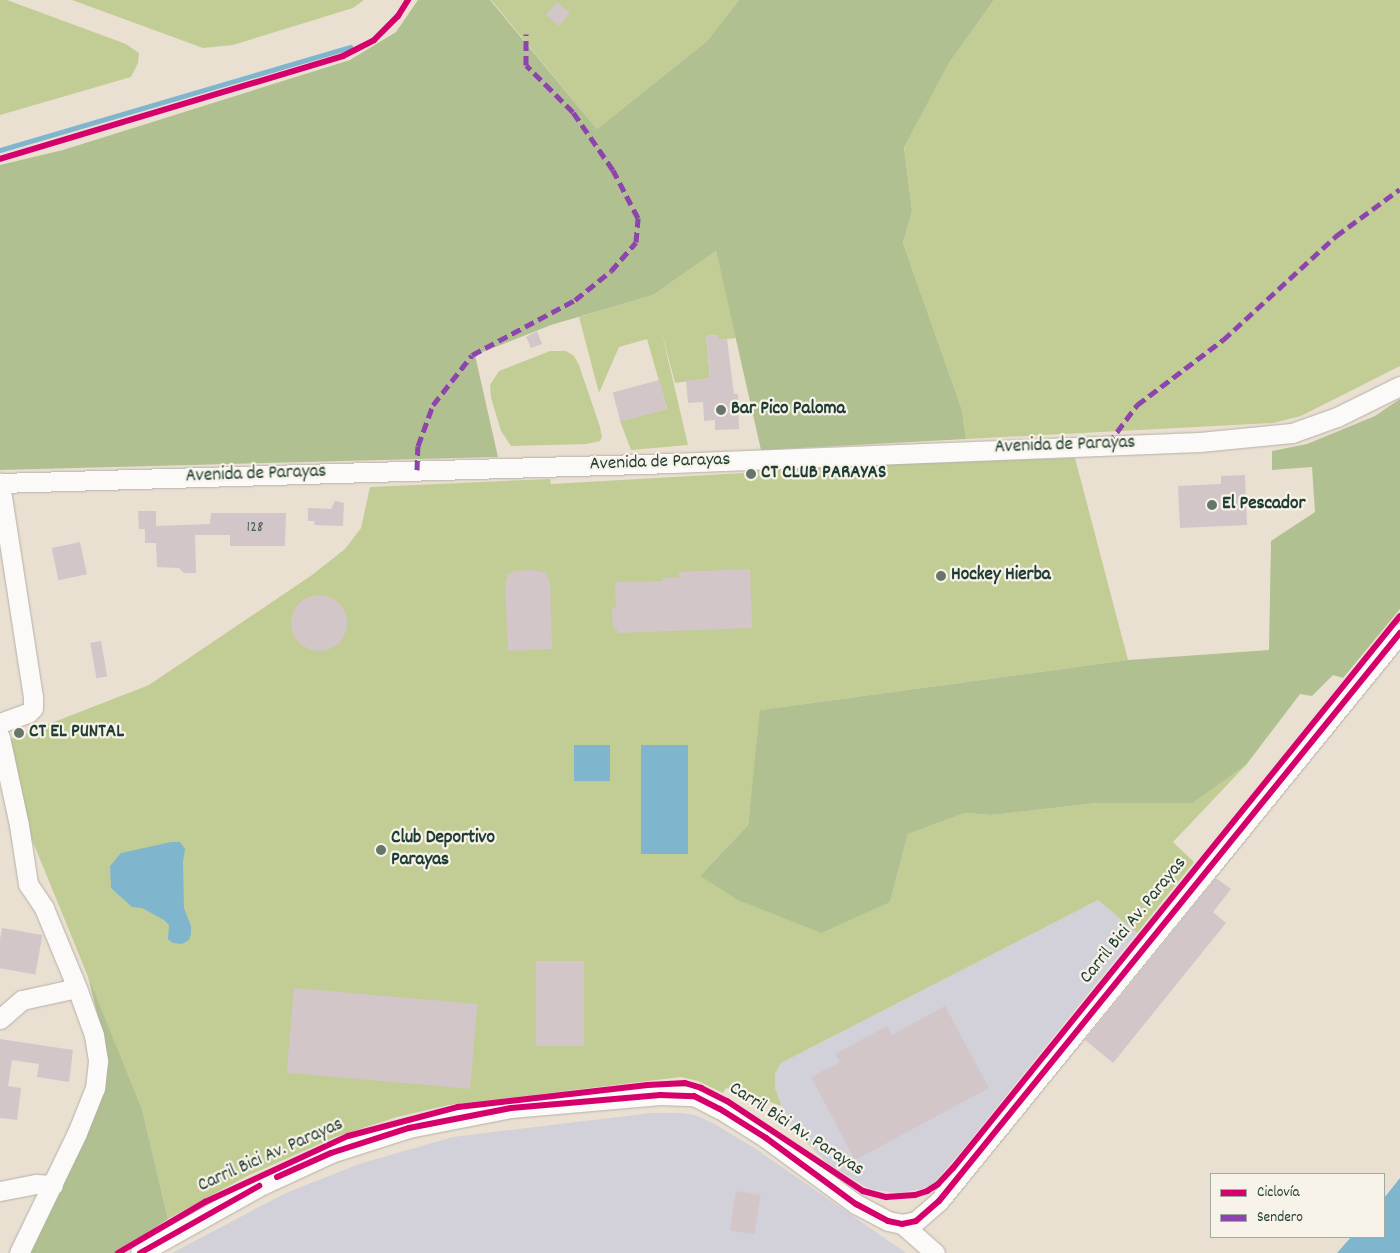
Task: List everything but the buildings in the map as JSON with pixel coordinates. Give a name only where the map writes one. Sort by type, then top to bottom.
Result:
[{"type":"street","name":"Avenida de Parayas","points":[[0,483],[673,463],[1200,442],[1292,433],[1337,417],[1400,386]]},
{"type":"street","points":[[0,483],[33,697],[33,708],[28,714],[0,723]]},
{"type":"street","points":[[140,1253],[258,1186],[331,1153],[409,1128],[511,1108],[660,1095],[694,1096],[720,1109],[766,1138],[856,1204],[888,1221],[902,1224],[916,1221],[939,1201],[1400,633]]},
{"type":"street","points":[[0,736],[19,825],[28,884],[44,908],[77,988],[94,1035],[98,1061],[95,1088],[85,1115],[53,1185],[18,1253]]},
{"type":"street","points":[[0,1019],[22,1000],[77,988]]},
{"type":"street","points":[[0,1192],[36,1184],[53,1185]]},
{"type":"street","points":[[902,1224],[935,1253]]},
{"type":"shaded area","points":[[1098,900],[1137,933],[933,1184],[922,1189],[898,1193],[869,1189],[827,1163],[791,1127],[775,1088],[775,1074],[781,1063]]},
{"type":"shaded area","points":[[651,1113],[695,1115],[713,1123],[756,1149],[906,1253],[172,1253],[286,1193],[359,1164],[453,1137]]},
{"type":"green space","points":[[0,0],[7,0],[126,44],[139,53],[138,63],[131,77],[0,115]]},
{"type":"green space","points":[[72,0],[364,0],[353,8],[233,45],[203,48]]},
{"type":"green space","points":[[418,0],[490,0],[597,129],[707,41],[739,0],[994,0],[949,63],[904,147],[912,211],[903,243],[962,410],[966,439],[761,450],[716,251],[653,295],[551,325],[475,355],[498,457],[0,470],[0,165],[63,150],[350,60],[396,32]]},
{"type":"green space","points":[[491,0],[739,0],[707,41],[597,129]]},
{"type":"green space","points":[[994,0],[1400,0],[1400,366],[1301,416],[1273,423],[966,439],[962,410],[903,243],[912,211],[904,146],[949,63]]},
{"type":"green space","points":[[716,251],[736,338],[719,340],[717,335],[706,336],[710,378],[675,383],[661,329],[688,445],[631,450],[620,421],[667,409],[647,339],[619,347],[599,393],[579,317],[653,295]]},
{"type":"green space","points":[[550,351],[566,351],[574,356],[579,365],[600,427],[602,437],[600,441],[587,444],[511,446],[501,431],[491,398],[490,385],[499,371]]},
{"type":"green space","points":[[1400,399],[1400,609],[1343,678],[1333,675],[1312,696],[1300,694],[1246,765],[1193,803],[1097,803],[991,815],[965,813],[908,834],[890,902],[821,933],[738,900],[700,876],[748,825],[760,710],[1128,660],[1269,650],[1271,541],[1315,512],[1312,467],[1272,470],[1272,451],[1307,444],[1375,416]]},
{"type":"green space","name":"Club Deportivo Parayas","points":[[1075,458],[1128,660],[761,710],[748,825],[700,876],[890,902],[908,834],[965,813],[991,815],[1097,803],[1193,803],[1246,765],[1173,842],[1194,862],[1137,933],[1098,900],[781,1063],[775,1074],[775,1088],[782,1106],[726,1088],[723,1093],[698,1081],[681,1077],[449,1105],[397,1117],[335,1137],[247,1176],[168,1219],[142,1109],[24,820],[5,741],[149,685],[312,575],[345,549],[361,528],[370,487],[550,479],[551,484],[744,473],[745,469]]},
{"type":"green space","points":[[88,976],[142,1109],[168,1219],[117,1253],[28,1253],[78,1147],[109,1063]]},
{"type":"water","points":[[574,745],[610,745],[610,781],[574,781]]},
{"type":"water","points":[[641,745],[688,745],[688,854],[641,854]]},
{"type":"water","points":[[171,842],[180,842],[185,849],[183,862],[184,908],[191,926],[191,934],[189,940],[182,944],[173,943],[168,939],[169,925],[164,920],[142,908],[132,907],[111,888],[110,866],[121,853]]},
{"type":"water","points":[[1400,1178],[1400,1253],[1337,1253],[1350,1238],[1385,1238],[1385,1197]]},
{"type":"waterway","points":[[0,150],[350,47]]},
{"type":"marked path","points":[[417,470],[418,446],[433,405],[472,355],[575,300],[611,271],[636,242],[638,218],[613,170],[573,112],[526,65],[526,34]]},
{"type":"marked path","points":[[1108,444],[1137,405],[1223,340],[1336,236],[1400,189]]},
{"type":"cycle path","points":[[0,159],[343,56],[374,40],[398,16],[408,0]]},
{"type":"cycle path","name":"Carril Bici Av. Parayas","points":[[118,1253],[205,1202],[348,1136],[458,1107],[648,1085],[685,1083],[701,1088],[727,1101],[863,1191],[886,1197],[915,1195],[927,1191],[938,1184],[953,1168],[1400,616]]},
{"type":"cycle path","points":[[277,1177],[331,1153],[409,1128],[511,1108],[660,1095],[694,1096],[720,1109],[766,1138],[856,1204],[888,1221],[902,1224],[916,1221],[939,1201],[1400,633]]},
{"type":"cycle path","points":[[140,1253],[259,1186]]},
{"type":"place","name":"Bar Pico Paloma","points":[[721,410]]},
{"type":"place","name":"CT CLUB PARAYAS","points":[[751,474]]},
{"type":"place","name":"El Pescador","points":[[1212,505]]},
{"type":"place","name":"Hockey Hierba","points":[[941,576]]},
{"type":"place","name":"CT EL PUNTAL","points":[[19,733]]},
{"type":"place","name":"Club Deportivo Parayas","points":[[381,850]]}]
